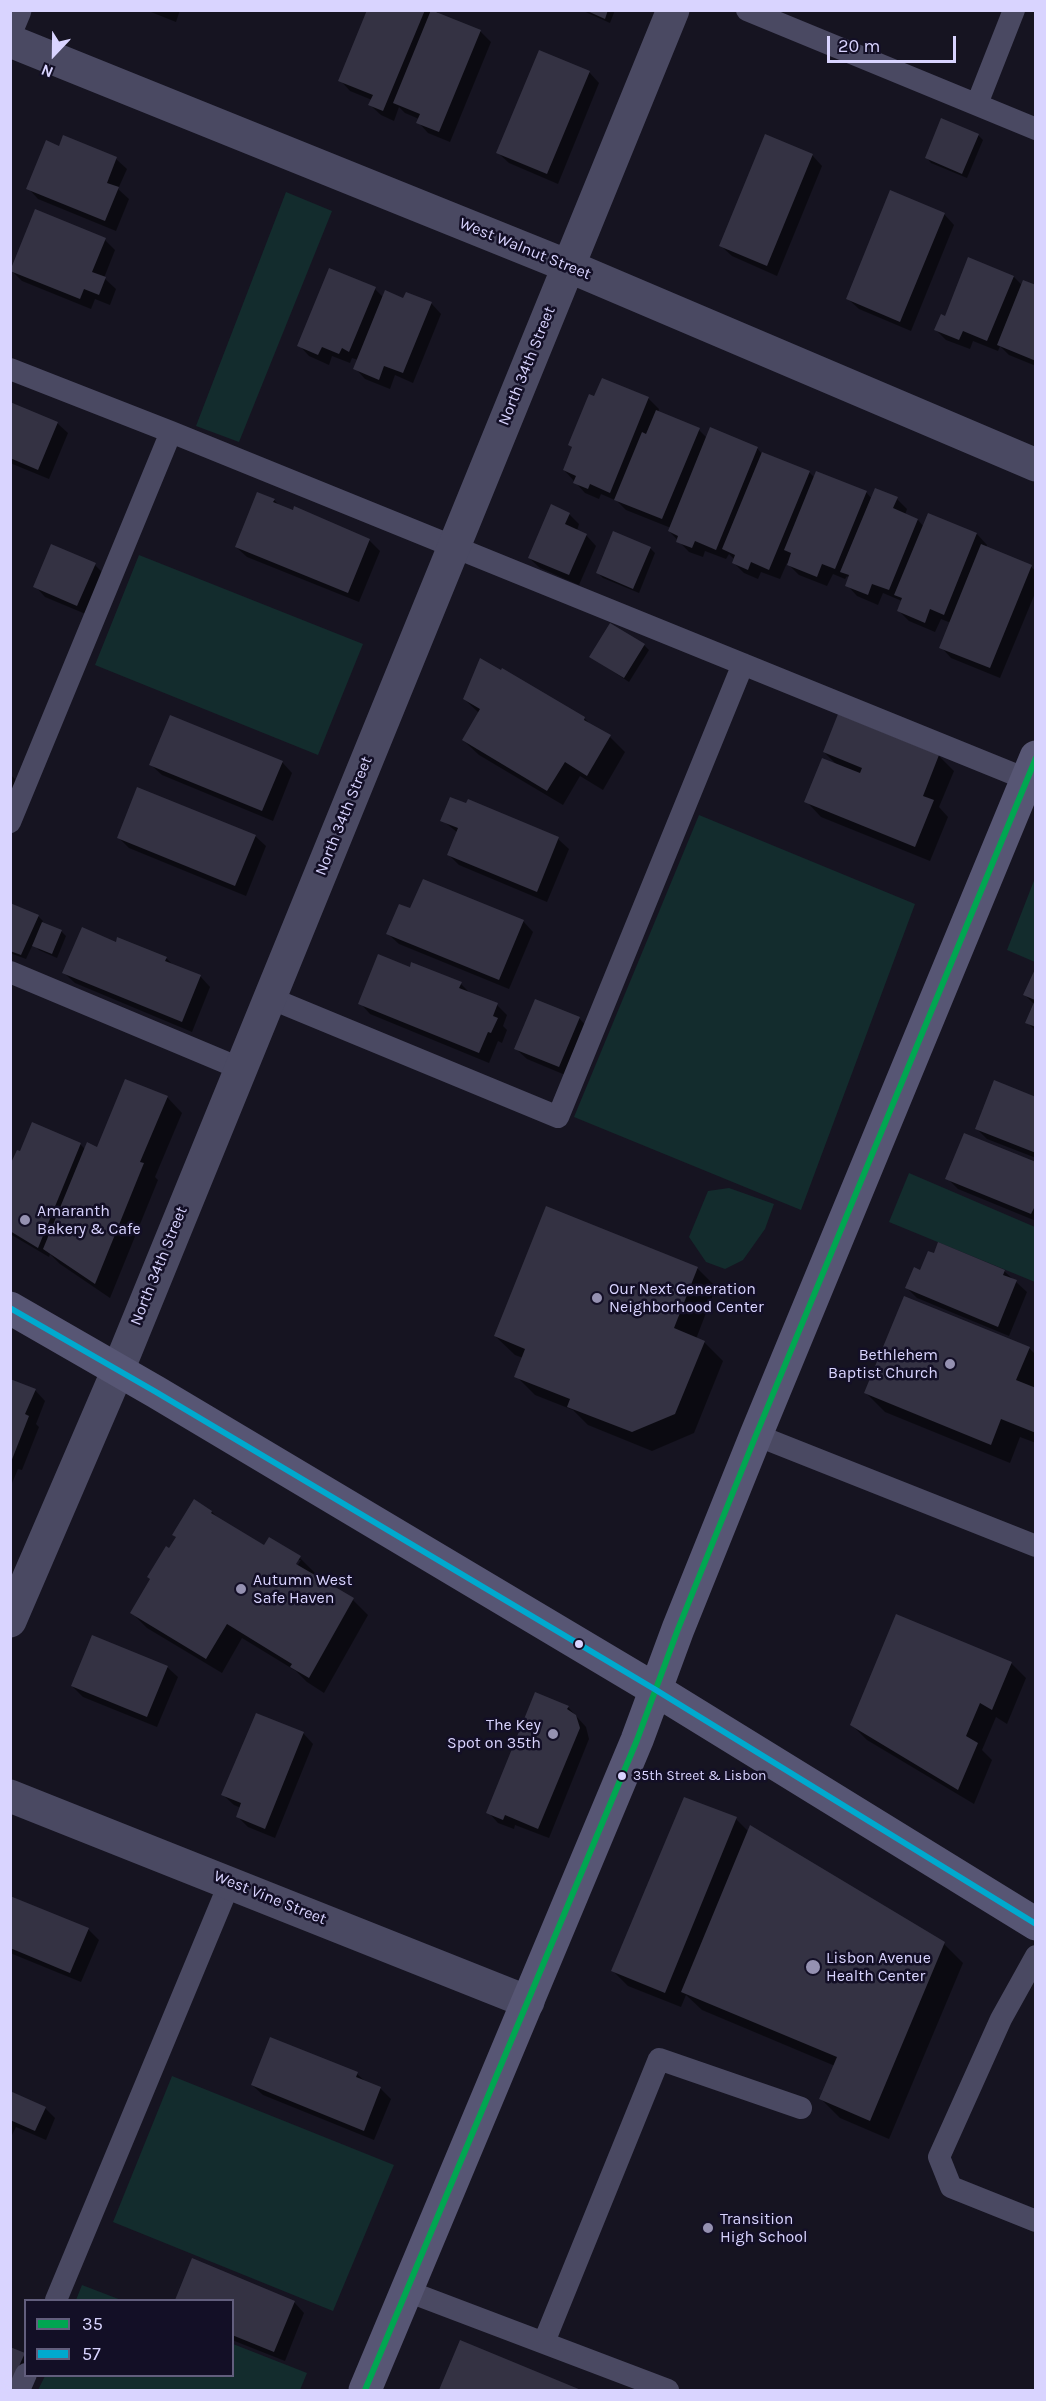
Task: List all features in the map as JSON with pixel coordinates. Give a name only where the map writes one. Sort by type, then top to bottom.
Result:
[{"type":"main road","points":[[365,2391],[633,1751],[756,1435],[1031,768]]},
{"type":"main road","points":[[10,1308],[656,1690],[1035,1924]]},
{"type":"street","points":[[10,22],[15,10]]},
{"type":"street","name":"North 34th Street","points":[[10,1621],[118,1370],[673,10]]},
{"type":"street","name":"West Walnut Street","points":[[10,41],[568,266],[1035,465]]},
{"type":"street","name":"West Vine Street","points":[[10,1796],[528,2002]]},
{"type":"lane","points":[[747,10],[1035,129]]},
{"type":"lane","points":[[976,105],[1014,10]]},
{"type":"lane","points":[[10,369],[742,664],[1031,768]]},
{"type":"lane","points":[[10,822],[171,432]]},
{"type":"lane","points":[[270,998],[558,1117],[742,664]]},
{"type":"lane","points":[[10,972],[240,1068]]},
{"type":"lane","points":[[756,1435],[1035,1546]]},
{"type":"lane","points":[[57,2299],[230,1882]]},
{"type":"lane","points":[[1035,1956],[1001,2019],[939,2157],[951,2187],[1035,2221]]},
{"type":"lane","points":[[544,2342],[659,2059],[801,2108]]},
{"type":"lane","points":[[407,2291],[668,2391]]},
{"type":"lane","points":[[19,2391],[25,2377]]},
{"type":"green space","points":[[286,192],[332,211],[239,442],[196,426]]},
{"type":"green space","points":[[139,555],[363,644],[318,755],[95,665]]},
{"type":"green space","points":[[699,815],[915,904],[801,1210],[574,1117]]},
{"type":"green space","points":[[1035,878],[1036,962],[1007,950]]},
{"type":"green space","points":[[909,1173],[1035,1227],[1035,1282],[889,1222]]},
{"type":"green space","points":[[729,1188],[774,1204],[765,1229],[743,1260],[725,1269],[706,1262],[689,1237],[708,1191]]},
{"type":"green space","points":[[172,2076],[394,2165],[333,2311],[113,2222]]},
{"type":"green space","points":[[82,2285],[118,2299],[76,2299]]},
{"type":"green space","points":[[234,2344],[307,2373],[300,2390],[38,2390],[44,2377],[234,2377]]},
{"type":"building","points":[[367,10],[425,10],[383,111],[368,105],[373,95],[338,81]]},
{"type":"building","points":[[431,10],[481,30],[439,132],[416,123],[420,114],[393,103]]},
{"type":"building","points":[[585,10],[608,10],[605,19]]},
{"type":"building","points":[[539,50],[590,71],[547,174],[496,153]]},
{"type":"building","points":[[941,118],[979,134],[962,174],[925,158]]},
{"type":"building","points":[[765,134],[813,154],[767,266],[719,246]]},
{"type":"building","points":[[63,135],[117,157],[107,183],[119,187],[105,221],[26,189],[46,140],[59,146]]},
{"type":"building","points":[[890,190],[945,213],[900,322],[846,299]]},
{"type":"building","points":[[35,209],[106,238],[92,272],[106,277],[99,295],[84,289],[80,299],[10,271]]},
{"type":"building","points":[[968,257],[1014,276],[987,341],[963,331],[959,340],[934,330],[941,314],[945,316]]},
{"type":"building","points":[[329,268],[376,287],[349,352],[342,348],[339,354],[322,347],[318,355],[297,346]]},
{"type":"building","points":[[1023,280],[1036,285],[1036,361],[997,345]]},
{"type":"building","points":[[385,290],[403,298],[406,292],[432,302],[403,373],[384,366],[379,380],[353,369]]},
{"type":"building","points":[[602,378],[649,397],[610,493],[590,484],[588,489],[573,483],[576,476],[563,470],[572,447],[568,445],[589,394],[594,396]]},
{"type":"building","points":[[10,402],[58,422],[38,470],[10,458]]},
{"type":"building","points":[[656,410],[700,428],[662,519],[614,500],[642,432],[646,434]]},
{"type":"building","points":[[710,427],[758,447],[716,550],[695,541],[692,548],[676,542],[678,536],[668,531]]},
{"type":"building","points":[[762,452],[810,471],[769,570],[751,562],[748,570],[732,563],[735,555],[722,549]]},
{"type":"building","points":[[816,471],[867,491],[835,569],[822,564],[817,577],[787,565],[791,553],[784,550]]},
{"type":"building","points":[[875,488],[898,497],[893,508],[918,519],[889,590],[872,584],[868,595],[845,586],[849,575],[840,572]]},
{"type":"building","points":[[257,492],[275,499],[273,502],[293,510],[294,506],[370,539],[348,593],[235,547]]},
{"type":"building","points":[[551,504],[570,513],[565,524],[587,534],[569,575],[528,558]]},
{"type":"building","points":[[928,513],[977,533],[944,615],[930,609],[925,623],[897,611],[902,598],[894,595]]},
{"type":"building","points":[[613,531],[651,547],[633,589],[596,573]]},
{"type":"building","points":[[51,544],[96,563],[77,606],[33,587]]},
{"type":"building","points":[[981,544],[1032,565],[990,668],[939,648]]},
{"type":"building","points":[[610,623],[645,644],[624,678],[589,657]]},
{"type":"building","points":[[480,658],[501,670],[502,668],[611,735],[587,776],[565,762],[547,791],[462,740],[480,709],[463,699]]},
{"type":"building","points":[[838,714],[939,755],[923,796],[934,800],[915,847],[804,802],[822,758],[860,773],[862,768],[823,752]]},
{"type":"building","points":[[170,715],[283,761],[262,811],[149,765]]},
{"type":"building","points":[[137,787],[256,835],[235,886],[117,838]]},
{"type":"building","points":[[450,797],[466,803],[468,799],[559,837],[537,892],[447,855],[458,828],[440,821]]},
{"type":"building","points":[[423,879],[524,920],[499,980],[386,934],[399,904],[410,908]]},
{"type":"building","points":[[10,903],[39,915],[21,955],[10,951]]},
{"type":"building","points":[[42,922],[62,930],[52,954],[32,946]]},
{"type":"building","points":[[82,927],[116,942],[117,937],[167,957],[165,961],[201,975],[182,1022],[62,973]]},
{"type":"building","points":[[378,954],[410,967],[411,962],[462,982],[459,988],[498,1003],[493,1016],[498,1018],[491,1033],[488,1032],[479,1053],[358,1004]]},
{"type":"building","points":[[1036,967],[1036,1027],[1025,1023],[1035,1000],[1023,995]]},
{"type":"building","points":[[535,999],[580,1017],[559,1067],[514,1049]]},
{"type":"building","points":[[125,1079],[168,1096],[140,1162],[144,1163],[95,1284],[43,1249],[87,1142],[97,1147]]},
{"type":"building","points":[[994,1080],[1036,1097],[1036,1153],[975,1129]]},
{"type":"building","points":[[32,1122],[81,1143],[38,1248],[10,1231],[10,1165],[17,1150],[20,1151]]},
{"type":"building","points":[[964,1133],[1036,1162],[1036,1204],[1031,1214],[945,1179]]},
{"type":"building","name":"Our Next Generation Neighborhood Center","points":[[546,1206],[698,1267],[674,1328],[705,1341],[675,1414],[632,1432],[567,1407],[570,1399],[514,1377],[525,1349],[494,1336]]},
{"type":"building","points":[[938,1242],[1005,1270],[1003,1275],[1017,1280],[998,1327],[905,1288],[914,1267],[920,1270],[928,1251],[934,1253]]},
{"type":"building","name":"Bethlehem Baptist Church","points":[[904,1296],[1030,1347],[1016,1380],[1036,1388],[1036,1433],[1001,1419],[991,1445],[864,1393]]},
{"type":"building","points":[[10,1379],[36,1389],[25,1414],[29,1416],[11,1462]]},
{"type":"building","name":"Autumn West Safe Haven","points":[[194,1499],[212,1511],[211,1513],[264,1545],[269,1537],[301,1556],[296,1564],[354,1598],[309,1678],[290,1667],[292,1664],[227,1624],[206,1659],[130,1613],[150,1579],[147,1577],[166,1546],[169,1548],[176,1537],[172,1535]]},
{"type":"building","points":[[896,1614],[1012,1662],[992,1710],[980,1703],[966,1736],[978,1743],[958,1790],[850,1725]]},
{"type":"building","points":[[92,1635],[168,1666],[147,1717],[71,1686]]},
{"type":"building","points":[[535,1692],[569,1706],[567,1709],[576,1715],[580,1728],[538,1829],[505,1815],[503,1820],[486,1813]]},
{"type":"building","points":[[256,1713],[304,1732],[265,1829],[236,1817],[241,1803],[221,1795]]},
{"type":"building","points":[[684,1797],[737,1817],[665,1993],[611,1971]]},
{"type":"building","name":"Lisbon Avenue Health Center","points":[[750,1825],[945,1942],[870,2121],[819,2099],[837,2057],[681,1992]]},
{"type":"building","points":[[10,1896],[89,1928],[70,1973],[10,1948]]},
{"type":"building","points":[[270,2037],[358,2072],[356,2077],[381,2087],[364,2131],[251,2085]]},
{"type":"building","points":[[10,2091],[46,2107],[35,2131],[10,2120]]},
{"type":"building","points":[[192,2258],[295,2301],[274,2352],[234,2336],[234,2299],[175,2299]]},
{"type":"building","points":[[460,2340],[581,2390],[439,2390]]},
{"type":"building","points":[[10,2347],[24,2353],[24,2355],[10,2386]]},
{"type":"transit line","name":"35","points":[[365,2390],[637,1740],[678,1629],[756,1435],[1036,758]]},
{"type":"transit line","name":"57","points":[[10,1308],[156,1392],[656,1690],[1036,1924]]},
{"type":"place","name":"Amaranth Bakery & Cafe","points":[[25,1220]]},
{"type":"place","name":"Our Next Generation Neighborhood Center","points":[[597,1298]]},
{"type":"place","name":"Bethlehem Baptist Church","points":[[950,1364]]},
{"type":"place","name":"Autumn West Safe Haven","points":[[241,1589]]},
{"type":"place","name":"The Key Spot on 35th","points":[[553,1734]]},
{"type":"place","name":"35th Street & Lisbon","points":[[622,1776]]},
{"type":"place","name":"Lisbon Avenue Health Center","points":[[813,1967]]},
{"type":"place","name":"Transition High School","points":[[708,2228]]}]
